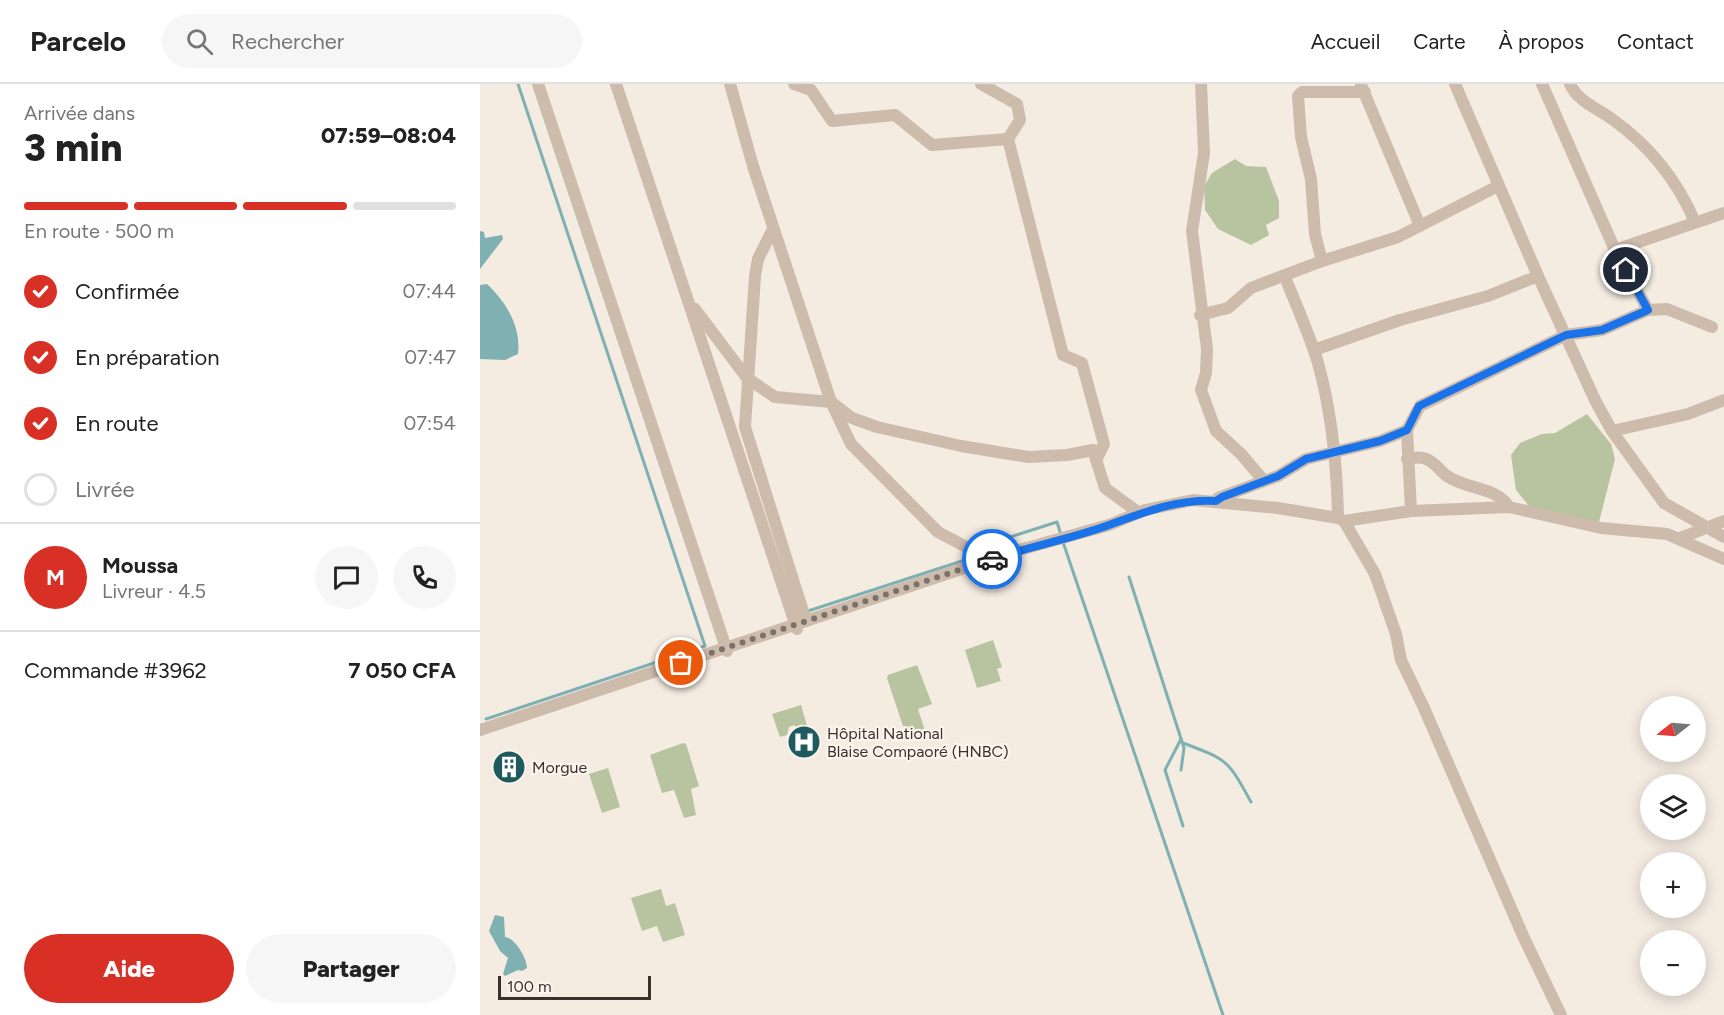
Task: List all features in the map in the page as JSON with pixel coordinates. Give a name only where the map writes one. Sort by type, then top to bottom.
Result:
[{"type":"street","points":[[538,84],[726,650]]},
{"type":"street","points":[[616,84],[800,625]]},
{"type":"street","points":[[730,84],[773,229],[831,402],[851,444],[938,532],[972,550],[976,564]]},
{"type":"street","points":[[794,84],[811,90],[832,121],[895,115],[932,145],[1008,139]]},
{"type":"street","points":[[981,84],[1017,105],[1020,120],[1008,139],[1063,355],[1082,363],[1104,444],[1096,460]]},
{"type":"street","points":[[1200,84],[1204,153],[1192,231],[1200,315],[1207,349],[1206,373],[1201,390],[1207,412],[1216,431],[1241,454],[1264,481]]},
{"type":"street","points":[[1455,84],[1572,351],[1612,430],[1664,503],[1724,537]]},
{"type":"street","points":[[1542,84],[1615,250],[1648,310]]},
{"type":"street","points":[[1570,84],[1583,101],[1613,119],[1660,161],[1682,193],[1695,222]]},
{"type":"street","points":[[1322,261],[1316,234],[1311,179],[1301,136],[1298,96],[1302,92],[1362,88],[1420,226]]},
{"type":"street","points":[[1200,315],[1228,308],[1251,288],[1285,277],[1322,261],[1398,237],[1498,186]]},
{"type":"street","points":[[1615,250],[1724,213]]},
{"type":"street","points":[[773,229],[758,259],[755,276],[745,427],[800,625]]},
{"type":"street","points":[[1314,350],[1400,320],[1488,296],[1538,276]]},
{"type":"street","points":[[1285,277],[1314,350],[1325,390],[1341,520],[1375,574],[1411,685],[1424,708],[1524,938],[1561,1015]]},
{"type":"street","points":[[689,301],[747,378],[775,397],[831,402],[852,418],[877,427],[960,446],[1028,457],[1067,455],[1093,450],[1106,488],[1138,512]]},
{"type":"street","points":[[1411,511],[1407,430],[1419,406],[1566,335],[1602,330],[1648,310],[1667,309],[1712,327]]},
{"type":"street","points":[[1572,351],[1586,334]]},
{"type":"street","points":[[1612,430],[1688,414],[1724,400]]},
{"type":"street","points":[[1216,501],[1286,472],[1306,459],[1334,450],[1380,441],[1407,430]]},
{"type":"street","points":[[1407,459],[1416,457],[1427,459],[1446,476],[1461,484],[1498,495],[1509,507]]},
{"type":"street","points":[[480,730],[726,650],[976,564],[1109,525],[1138,512],[1193,500],[1216,501],[1341,520],[1411,511],[1509,507],[1601,528],[1667,534],[1724,559]]},
{"type":"street","points":[[1680,538],[1724,521]]},
{"type":"green space","points":[[1235,159],[1246,166],[1266,167],[1279,201],[1279,218],[1266,225],[1269,235],[1251,245],[1218,229],[1205,210],[1204,186],[1212,173]]},
{"type":"green space","points":[[1587,414],[1611,444],[1615,459],[1599,522],[1532,510],[1516,490],[1511,455],[1520,443],[1542,434],[1555,433]]},
{"type":"green space","points":[[993,640],[1002,667],[997,669],[1001,681],[977,688],[965,650]]},
{"type":"green space","points":[[917,665],[932,704],[918,709],[926,734],[912,739],[909,728],[903,726],[887,678],[888,675]]},
{"type":"green space","points":[[801,705],[808,729],[801,731],[794,725],[789,727],[787,735],[780,737],[772,714]]},
{"type":"green space","points":[[683,743],[686,744],[699,786],[691,789],[696,815],[684,818],[674,790],[662,793],[650,755]]},
{"type":"green space","points":[[608,768],[620,807],[602,813],[589,774]]},
{"type":"green space","points":[[661,889],[666,906],[675,903],[685,935],[663,942],[657,926],[642,931],[631,898]]},
{"type":"water","points":[[480,231],[484,232],[485,238],[502,235],[503,239],[480,269]]},
{"type":"water","points":[[487,284],[506,307],[515,324],[518,354],[505,360],[480,359],[480,285]]},
{"type":"water","points":[[495,915],[504,917],[505,937],[513,941],[523,954],[527,968],[522,971],[518,970],[505,976],[503,974],[508,958],[500,951],[489,931]]},
{"type":"waterway","points":[[486,719],[705,646],[518,84]]},
{"type":"waterway","points":[[982,554],[996,550],[1001,540],[1057,522],[1061,535]]},
{"type":"waterway","points":[[1063,542],[1223,1015]]},
{"type":"waterway","points":[[808,611],[965,560]]},
{"type":"waterway","points":[[1129,577],[1184,748],[1181,770]]},
{"type":"waterway","points":[[1181,739],[1165,770],[1183,826]]},
{"type":"waterway","points":[[1183,743],[1209,753],[1225,763],[1237,777],[1251,802]]},
{"type":"way so far","points":[[681,663],[992,559]]},
{"type":"place","name":"Hôpital National Blaise Compaoré (HNBC)","points":[[804,742]]},
{"type":"place","name":"Morgue","points":[[509,767]]},
{"type":"route","points":[[992,559],[1109,525],[1145,510],[1193,500],[1216,501],[1218,498],[1278,476],[1306,459],[1334,450],[1380,441],[1407,430],[1419,406],[1566,335],[1602,330],[1648,310],[1626,270]]}]
